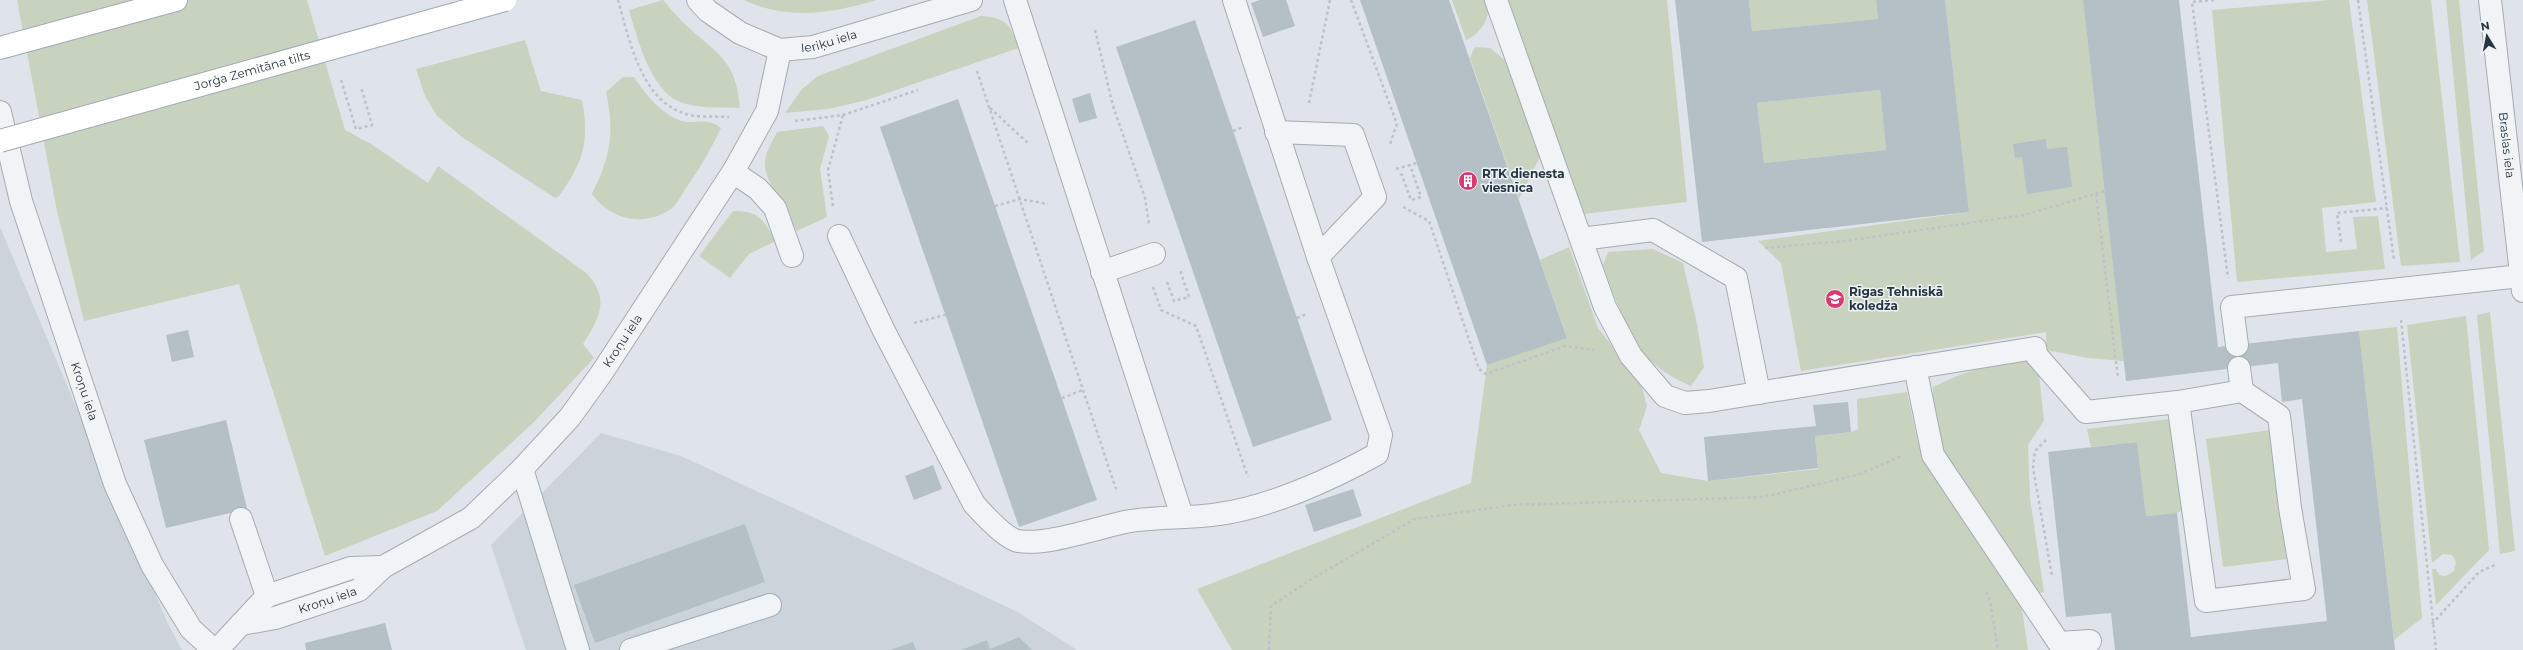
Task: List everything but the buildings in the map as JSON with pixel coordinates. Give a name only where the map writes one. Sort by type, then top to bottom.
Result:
[{"type":"main road","points":[[0,48],[176,0]]},
{"type":"main road","name":"Jorģa Zemitāna tilts","points":[[0,140],[506,0]]},
{"type":"street","name":"Ieriķu iela","points":[[698,0],[708,11],[740,33],[780,50],[813,47],[971,0]]},
{"type":"street","points":[[1015,0],[1182,516]]},
{"type":"street","points":[[839,236],[884,332],[974,504],[995,525],[1017,541],[1044,540],[1127,522],[1182,516],[1219,514],[1258,506],[1343,473],[1377,454],[1381,435],[1318,257],[1234,0]]},
{"type":"street","points":[[1496,0],[1605,307],[1631,356],[1665,396],[1685,403],[1759,393],[2035,348],[2037,356],[2086,412],[2178,402],[2242,391],[2279,416],[2290,508],[2304,589],[2206,601],[2178,402]]},
{"type":"street","name":"Braslas iela","points":[[2490,0],[2522,283]]},
{"type":"street","name":"Kroņu iela","points":[[241,624],[275,618],[359,590],[383,567],[472,518],[522,469],[570,417],[601,374],[733,172],[761,123],[772,91],[780,50]]},
{"type":"street","name":"Kroņu iela","points":[[0,112],[21,201],[115,484],[152,565],[191,630],[214,650]]},
{"type":"street","points":[[1276,132],[1353,135],[1375,197],[1318,257]]},
{"type":"street","points":[[733,172],[758,190],[775,208],[792,256]]},
{"type":"street","points":[[1580,240],[1653,230],[1736,278],[1759,393]]},
{"type":"street","points":[[1102,272],[1154,254]]},
{"type":"street","points":[[2237,345],[2232,307],[2398,290],[2522,283]]},
{"type":"street","points":[[1915,367],[1933,454],[2059,643],[2090,641]]},
{"type":"street","points":[[2239,368],[2242,391]]},
{"type":"street","points":[[522,469],[578,650]]},
{"type":"street","points":[[241,519],[267,596]]},
{"type":"street","name":"Kroņu iela","points":[[217,650],[267,596],[351,568],[383,567]]},
{"type":"street","points":[[631,650],[770,605]]},
{"type":"path","points":[[618,0],[640,70],[665,102],[683,113],[779,124],[843,115],[918,90]]},
{"type":"path","points":[[1302,133],[1330,0]]},
{"type":"path","points":[[1351,0],[1397,124],[1389,145]]},
{"type":"path","points":[[2214,0],[2192,2],[2232,307]]},
{"type":"path","points":[[2358,0],[2398,290],[2432,624],[2436,650]]},
{"type":"path","points":[[977,71],[1127,522]]},
{"type":"path","points":[[341,80],[356,129],[372,125],[362,87]]},
{"type":"path","points":[[839,236],[830,195],[828,170],[843,115]]},
{"type":"path","points":[[1410,165],[1421,197],[1411,200],[1402,175],[1392,170],[1417,163]]},
{"type":"path","points":[[1766,248],[1845,241],[2024,215],[2105,192]]},
{"type":"path","points":[[2096,194],[2121,408]]},
{"type":"path","points":[[995,206],[1020,199],[1082,210]]},
{"type":"path","points":[[1401,206],[1429,221],[1479,369],[1486,374],[1565,346],[1631,356]]},
{"type":"path","points":[[2341,242],[2338,213],[2386,208]]},
{"type":"path","points":[[1166,277],[1174,301],[1189,297],[1179,268]]},
{"type":"path","points":[[1062,398],[1084,390]]},
{"type":"path","points":[[2046,440],[2035,451],[2034,468],[2053,581]]},
{"type":"path","points":[[1269,650],[1271,606],[1310,580],[1415,519],[1512,505],[1764,497],[1857,475],[1902,456],[1908,458]]},
{"type":"path","points":[[2432,624],[2479,572],[2495,565]]},
{"type":"path","points":[[1983,587],[1990,601],[1998,650]]},
{"type":"shaded area","points":[[0,227],[168,624],[182,650],[0,650]]},
{"type":"shaded area","points":[[601,433],[681,456],[1016,611],[1077,650],[526,650],[491,545]]},
{"type":"green space","points":[[17,0],[307,0],[345,130],[371,144],[428,183],[438,166],[585,272],[593,281],[598,290],[600,299],[598,316],[583,344],[594,358],[533,423],[437,511],[325,556],[239,284],[84,321],[57,211]]},
{"type":"green space","points":[[663,0],[685,24],[717,53],[730,69],[735,80],[740,108],[702,107],[687,104],[670,96],[660,86],[646,62],[629,10]]},
{"type":"green space","points":[[744,0],[877,0],[860,5],[827,11],[794,13],[761,7]]},
{"type":"green space","points":[[1452,0],[1487,0],[1488,12],[1484,24],[1481,29],[1466,40]]},
{"type":"green space","points":[[1508,0],[1667,0],[1687,202],[1584,214]]},
{"type":"green space","points":[[1749,0],[1876,0],[1878,19],[1752,31]]},
{"type":"green space","points":[[1945,0],[2083,0],[2124,361],[2088,358],[2046,350],[2046,332],[1801,371],[1781,263],[1758,241],[1969,212]]},
{"type":"green space","points":[[2331,0],[2349,0],[2376,202],[2322,208],[2326,252],[2357,249],[2353,217],[2378,216],[2385,269],[2237,282],[2212,10]]},
{"type":"green space","points":[[2367,0],[2431,0],[2460,262],[2401,266]]},
{"type":"green space","points":[[2446,0],[2459,0],[2484,251],[2471,260]]},
{"type":"green space","points":[[981,16],[997,19],[1007,24],[1019,48],[867,100],[828,109],[785,113],[802,89],[818,76]]},
{"type":"green space","points":[[525,40],[541,91],[582,100],[585,140],[579,163],[567,185],[558,197],[555,198],[462,137],[437,116],[425,96],[416,69]]},
{"type":"green space","points":[[1475,47],[1490,48],[1505,60],[1540,157],[1519,199],[1470,58]]},
{"type":"green space","points":[[623,77],[634,77],[643,90],[661,109],[675,118],[687,122],[711,122],[721,128],[695,176],[676,204],[662,214],[651,218],[629,218],[618,215],[599,203],[592,194],[606,161],[610,142],[610,122],[606,92]]},
{"type":"green space","points":[[1880,90],[1886,150],[1764,163],[1757,103]]},
{"type":"green space","points":[[823,126],[829,136],[820,169],[827,217],[797,231],[769,179],[765,164],[766,156],[777,132]]},
{"type":"green space","points":[[733,211],[750,213],[760,218],[776,241],[749,254],[730,278],[699,256]]},
{"type":"green space","points":[[1569,247],[1598,328],[1640,381],[1647,406],[1639,430],[1661,473],[1708,481],[1818,469],[1815,436],[1851,432],[1858,429],[1857,399],[1907,392],[1918,443],[1959,512],[2021,602],[2028,650],[1232,650],[1197,589],[1471,483],[1487,365],[1567,337],[1540,260]]},
{"type":"green space","points":[[1653,249],[1683,263],[1697,324],[1704,367],[1691,386],[1663,371],[1646,356],[1635,342],[1624,320],[1603,265],[1608,252]]},
{"type":"green space","points":[[2490,312],[2515,551],[2500,554],[2477,315]]},
{"type":"green space","points":[[2466,316],[2489,550],[2436,605],[2432,569],[2436,569],[2439,575],[2446,576],[2454,571],[2456,562],[2452,555],[2443,554],[2432,563],[2407,325]]},
{"type":"green space","points":[[2397,327],[2422,618],[2394,640],[2359,331]]},
{"type":"green space","points":[[2037,356],[2044,421],[2028,445],[2030,498],[2044,592],[2036,594],[1951,473],[1933,416],[1933,387],[1945,381],[1984,367]]},
{"type":"green space","points":[[2170,419],[2183,510],[2177,513],[2146,516],[2137,442],[2091,447],[2087,429]]},
{"type":"green space","points":[[2270,430],[2288,559],[2223,567],[2206,439]]},
{"type":"green space","points":[[347,578],[357,579],[349,587],[263,612],[273,602]]},
{"type":"place","name":"RTK dienesta viesnīca","points":[[1468,181]]},
{"type":"place","name":"Rīgas Tehniskā koledža","points":[[1835,299]]}]
